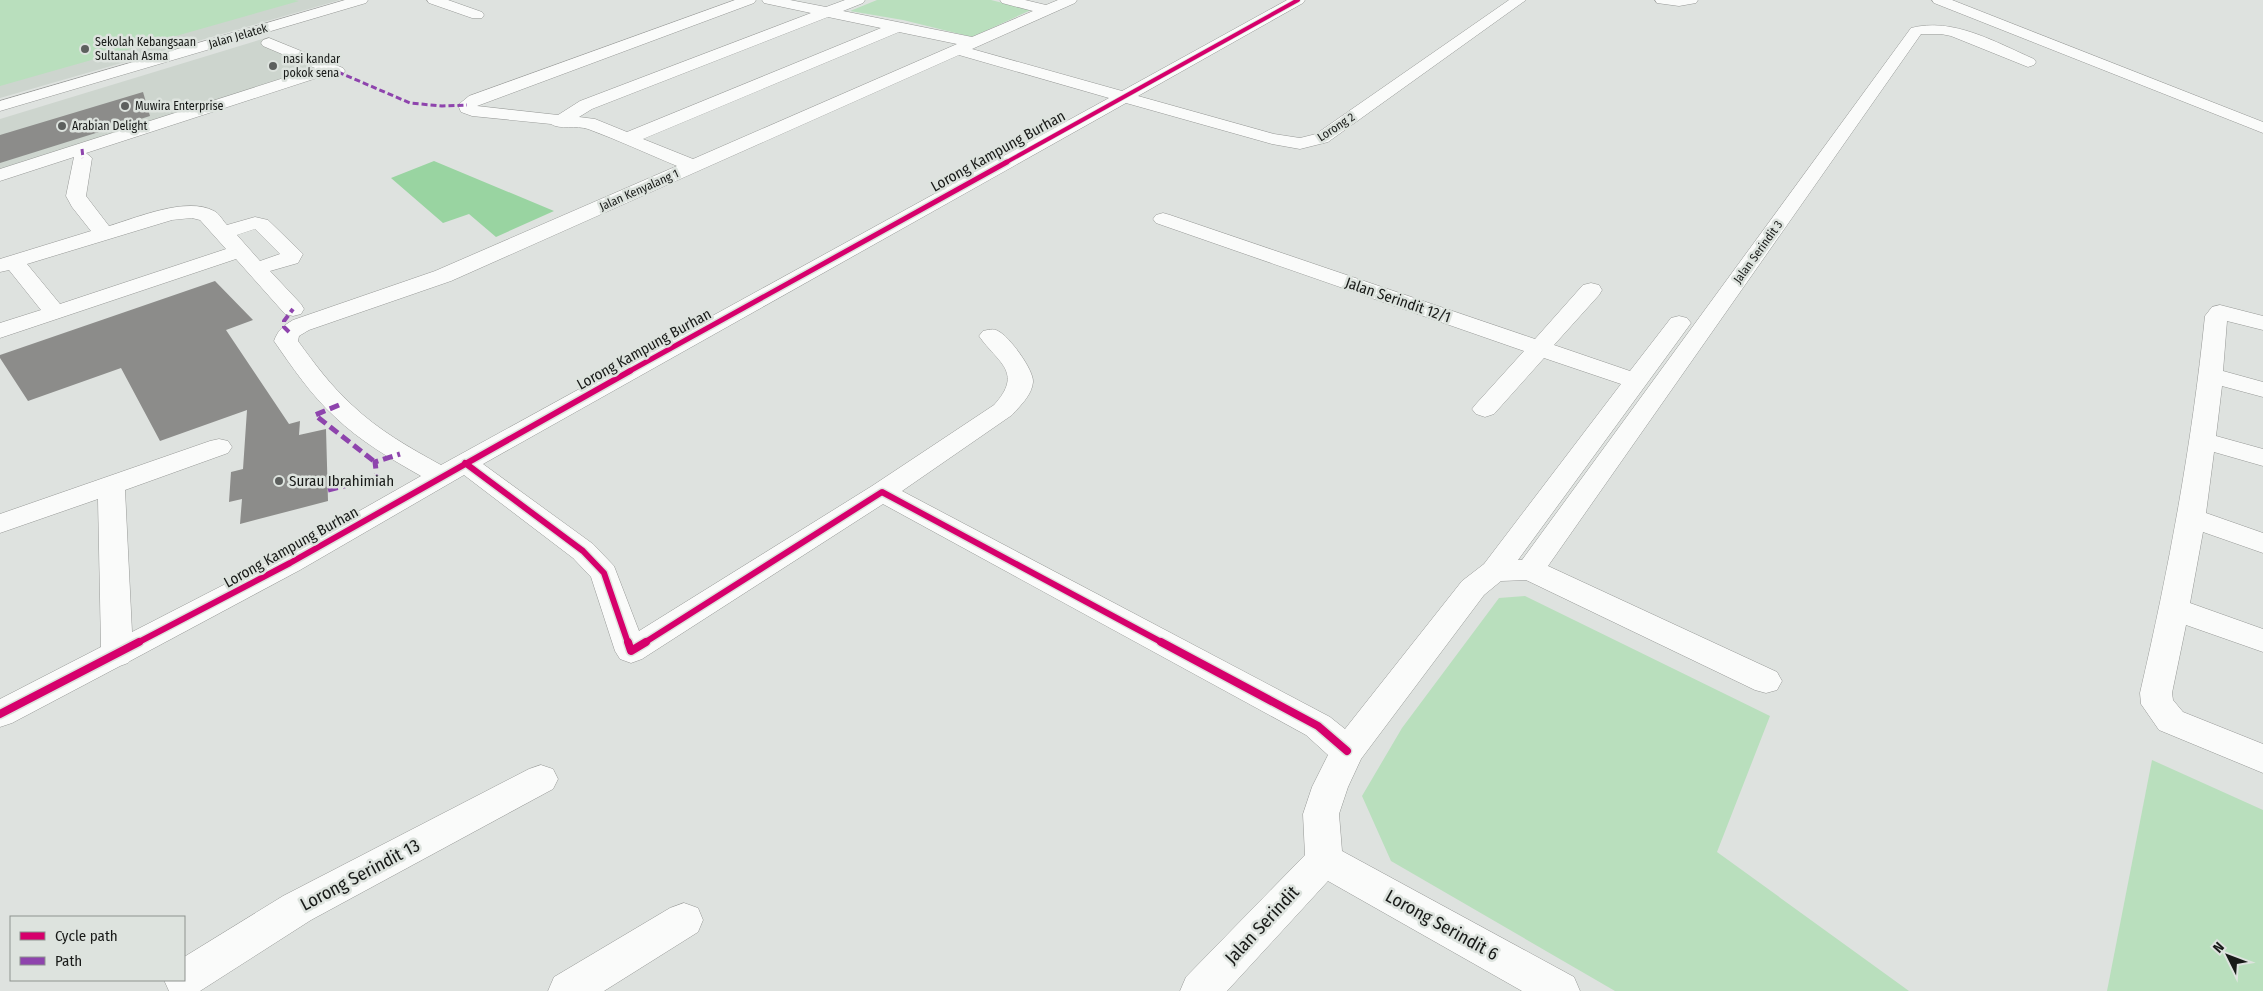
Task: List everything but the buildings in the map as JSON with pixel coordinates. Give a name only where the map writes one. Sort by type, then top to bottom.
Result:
[{"type":"street","points":[[0,92],[301,6],[316,0]]},
{"type":"street","name":"Jalan Jelatek","points":[[0,106],[361,0]]},
{"type":"street","points":[[434,0],[478,15]]},
{"type":"street","points":[[694,166],[589,123],[558,122],[472,111],[467,108],[475,100],[749,0]]},
{"type":"street","name":"Lorong 2","points":[[769,0],[973,44],[1124,95],[1272,139],[1300,144],[1322,138],[1519,0]]},
{"type":"street","points":[[558,122],[586,105],[858,0]]},
{"type":"street","points":[[1007,0],[1047,10]]},
{"type":"street","name":"Jalan Kenyalang 1","points":[[291,320],[301,325],[444,276],[1070,0]]},
{"type":"street","name":"Lorong Kampung Burhan","points":[[0,714],[290,563],[1124,95],[1298,0]]},
{"type":"street","points":[[1662,0],[1679,2],[1691,0]]},
{"type":"street","points":[[1939,0],[2263,128]]},
{"type":"street","points":[[1966,0],[2263,115]]},
{"type":"street","points":[[629,138],[897,28]]},
{"type":"street","name":"Jalan Serindit 3","points":[[1530,570],[1916,31],[1923,28],[1938,29],[1966,37],[2028,62]]},
{"type":"street","points":[[0,175],[334,70],[246,34]]},
{"type":"street","points":[[139,82],[269,43]]},
{"type":"street","points":[[83,158],[76,196],[79,203],[104,234]]},
{"type":"street","points":[[55,312],[7,264],[170,214],[192,212],[207,215],[256,269],[291,320],[286,340],[302,364],[350,417],[400,454],[453,470],[583,551],[604,573],[631,651],[882,492],[1003,410],[1016,398],[1022,384],[1021,374],[991,336]]},
{"type":"street","name":"Jalan Serindit 12/1","points":[[1163,218],[1634,381]]},
{"type":"street","points":[[224,232],[255,223],[261,224],[292,254],[290,258],[256,269]]},
{"type":"street","points":[[0,331],[240,251]]},
{"type":"street","points":[[1485,409],[1591,290]]},
{"type":"street","points":[[2263,323],[2220,312],[2216,316],[2212,375],[2191,518],[2175,609],[2156,693],[2157,704],[2171,721],[2263,759]]},
{"type":"street","points":[[1324,860],[1321,814],[1330,787],[1346,751],[1473,588],[1494,571],[1679,323]]},
{"type":"street","points":[[2212,375],[2263,390]]},
{"type":"street","points":[[2202,440],[2263,458]]},
{"type":"street","points":[[0,524],[219,446]]},
{"type":"street","points":[[111,485],[117,654]]},
{"type":"street","points":[[882,492],[1318,726],[1346,751]]},
{"type":"street","points":[[2191,518],[2263,543]]},
{"type":"street","points":[[1494,571],[1530,570],[1766,681]]},
{"type":"street","points":[[2175,609],[2263,641]]},
{"type":"street","name":"Lorong Serindit 13","points":[[185,978],[297,908],[541,779]]},
{"type":"street","name":"Jalan Serindit","points":[[1205,990],[1324,860]]},
{"type":"street","name":"Lorong Serindit 6","points":[[1324,860],[1560,991]]},
{"type":"street","points":[[568,991],[684,920]]},
{"type":"street","name":"Lorong Serindit 13","points":[[165,991],[180,981]]},
{"type":"shaded area","name":"Sekolah Kebangsaan Sultanah Asma","points":[[0,0],[340,0],[0,98]]},
{"type":"shaded area","name":"Sekolah Kebangsaan Sultanah Asma","points":[[0,0],[294,0],[299,1],[0,86]]},
{"type":"shaded area","points":[[877,0],[991,0],[1031,10],[972,37],[903,20],[850,11]]},
{"type":"shaded area","points":[[269,37],[339,68],[0,178],[0,119]]},
{"type":"shaded area","points":[[434,161],[554,211],[496,237],[469,214],[443,223],[391,178]]},
{"type":"shaded area","points":[[1525,596],[1770,716],[1717,852],[1909,991],[1615,991],[1391,861],[1362,796],[1402,728],[1499,598]]},
{"type":"shaded area","points":[[2152,760],[2263,810],[2263,991],[2107,991]]},
{"type":"marked path","points":[[338,72],[410,103],[442,106],[467,105]]},
{"type":"marked path","points":[[82,149],[83,158]]},
{"type":"marked path","points":[[289,332],[284,327],[284,321],[293,309]]},
{"type":"marked path","points":[[339,405],[315,415],[375,462]]},
{"type":"marked path","points":[[328,490],[377,478],[375,462],[400,454]]},
{"type":"cycle path","points":[[0,714],[290,563],[465,463],[1298,0]]},
{"type":"cycle path","points":[[465,463],[583,551],[604,573],[631,651],[882,492],[1318,726],[1347,751]]},
{"type":"place","name":"Sekolah Kebangsaan Sultanah Asma","points":[[85,49]]},
{"type":"place","name":"nasi kandar pokok sena","points":[[273,66]]},
{"type":"place","name":"Muwira Enterprise","points":[[125,106]]},
{"type":"place","name":"Arabian Delight","points":[[62,126]]},
{"type":"place","name":"Surau Ibrahimiah","points":[[279,481]]}]
